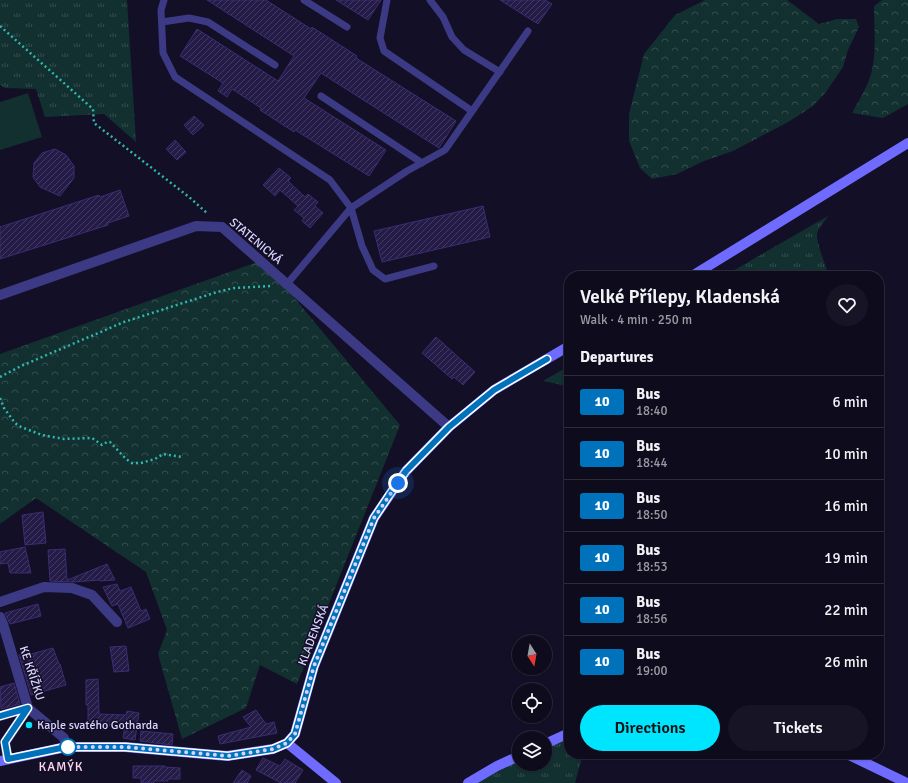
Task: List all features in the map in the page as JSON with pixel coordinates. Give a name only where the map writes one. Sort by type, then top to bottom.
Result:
[{"type":"street","points":[[700,271],[908,143]]},
{"type":"street","name":"STATENICKÁ","points":[[0,295],[196,226],[222,227],[449,427]]},
{"type":"street","name":"KLADENSKÁ","points":[[287,743],[295,734],[314,666],[374,518],[406,471],[449,427],[494,390],[564,349]]},
{"type":"street","points":[[0,602],[44,588],[72,588],[92,595],[117,622]]},
{"type":"street","name":"KE KŘÍŽKU","points":[[0,617],[28,708],[64,738],[66,747]]},
{"type":"street","points":[[28,708],[5,742],[4,760],[66,747],[125,747],[228,756],[273,749],[287,743],[336,783]]},
{"type":"street","points":[[0,716],[28,708]]},
{"type":"street","points":[[552,741],[564,735]]},
{"type":"street","points":[[468,783],[512,759]]},
{"type":"street","points":[[857,759],[907,783]]},
{"type":"lane","points":[[164,0],[161,10],[163,53],[175,77],[330,180],[351,208],[362,246],[373,270],[385,279],[434,266]]},
{"type":"lane","points":[[304,0],[347,27]]},
{"type":"lane","points":[[387,0],[380,38],[384,51],[472,111]]},
{"type":"lane","points":[[430,0],[443,17],[452,37],[464,50],[500,72]]},
{"type":"lane","points":[[162,22],[190,18],[208,22],[275,65]]},
{"type":"lane","points":[[287,284],[351,208],[445,150],[528,31]]},
{"type":"lane","points":[[321,96],[422,163]]},
{"type":"path","points":[[0,26],[94,109],[94,123],[189,197],[222,227]]},
{"type":"path","points":[[0,377],[124,322],[234,288],[287,284]]},
{"type":"path","points":[[0,398],[4,408],[15,422],[21,427],[42,435],[64,438],[92,438],[102,445],[110,442],[126,459],[135,463],[155,459],[163,454],[182,457]]},
{"type":"green space","points":[[0,0],[127,0],[136,142],[104,114],[45,117],[36,89],[5,88],[0,85]]},
{"type":"green space","points":[[705,0],[787,0],[819,24],[837,19],[856,19],[859,27],[848,50],[843,67],[826,92],[813,106],[790,121],[733,151],[704,161],[677,174],[652,179],[640,168],[629,141],[629,114],[644,54],[675,15]]},
{"type":"green space","points":[[882,0],[908,0],[908,104],[883,118],[852,113],[871,74],[875,49],[874,6]]},
{"type":"green space","points":[[28,93],[42,137],[0,150],[0,102]]},
{"type":"green space","points":[[828,216],[817,232],[817,239],[827,271],[733,271]]},
{"type":"green space","points":[[263,260],[400,425],[297,684],[260,665],[246,708],[182,739],[158,654],[167,630],[146,572],[36,498],[0,524],[0,354]]},
{"type":"green space","points":[[564,369],[564,386],[543,381]]},
{"type":"green space","points":[[564,736],[564,759],[582,759],[575,783],[468,783],[512,760],[512,771],[552,771],[552,742]]},
{"type":"building","points":[[207,0],[266,0],[311,29],[312,27],[357,56],[356,58],[456,121],[439,148],[321,73],[304,98],[386,150],[369,176],[295,130],[294,132],[260,110],[261,108],[232,89],[227,97],[218,91],[223,83],[180,56],[197,29],[278,81],[294,56]]},
{"type":"building","points":[[336,0],[381,0],[368,20]]},
{"type":"building","points":[[500,0],[545,0],[552,4],[538,24]]},
{"type":"building","points":[[194,116],[204,125],[193,135],[184,125]]},
{"type":"building","points":[[175,140],[186,152],[177,160],[166,149]]},
{"type":"building","points":[[55,149],[66,155],[74,166],[74,178],[60,196],[40,187],[33,177],[34,163],[42,153]]},
{"type":"building","points":[[279,168],[291,178],[288,181],[305,197],[308,194],[318,202],[315,206],[323,213],[310,228],[302,221],[304,218],[294,210],[298,206],[280,190],[275,196],[263,185]]},
{"type":"building","points":[[120,190],[129,216],[108,223],[108,225],[0,259],[0,227],[99,195],[100,197]]},
{"type":"building","points":[[483,206],[490,237],[382,262],[374,231]]},
{"type":"building","points":[[436,337],[475,372],[463,385],[454,377],[452,379],[422,353]]},
{"type":"building","points":[[43,512],[46,543],[25,545],[22,515]]},
{"type":"building","points":[[25,547],[31,573],[10,573],[8,563],[0,564],[0,552]]},
{"type":"building","points":[[65,549],[67,580],[107,564],[115,580],[73,582],[50,581],[48,550]]},
{"type":"building","points":[[117,584],[120,591],[131,587],[141,611],[146,609],[150,619],[128,628],[118,604],[112,606],[103,587]]},
{"type":"building","points":[[38,604],[41,616],[10,624],[5,613]]},
{"type":"building","points":[[126,646],[129,671],[114,672],[110,647]]},
{"type":"building","points":[[53,648],[60,664],[66,685],[31,695],[19,655],[30,651],[31,654]]},
{"type":"building","points":[[98,679],[99,714],[126,715],[127,711],[139,713],[135,740],[123,738],[125,726],[88,725],[86,680]]},
{"type":"building","points":[[14,683],[20,704],[1,709],[0,687]]},
{"type":"building","points":[[256,710],[266,724],[274,722],[277,733],[220,744],[218,736],[251,727],[243,717]]},
{"type":"building","points":[[141,731],[173,734],[172,745],[140,741]]},
{"type":"building","points":[[263,758],[280,766],[285,759],[303,770],[295,783],[281,783],[256,770]]},
{"type":"building","points":[[133,766],[165,766],[180,768],[180,779],[154,781],[154,783],[141,783],[141,778],[133,778]]},
{"type":"building","points":[[242,770],[251,776],[247,783],[233,783]]},
{"type":"bus line","name":"10","points":[[0,716],[28,708],[5,742],[8,759],[66,747],[125,747],[228,756],[273,749],[287,743],[295,734],[314,666],[374,518],[390,494],[406,471],[449,427],[494,390],[547,359]]},
{"type":"place","name":"Kaple svatého Gotharda","points":[[29,725]]},
{"type":"district","name":"KAMÝK","points":[[61,766]]},
{"type":"route","points":[[68,747],[66,747],[125,747],[228,756],[273,749],[287,743],[295,734],[314,666],[374,518],[398,483]]}]
